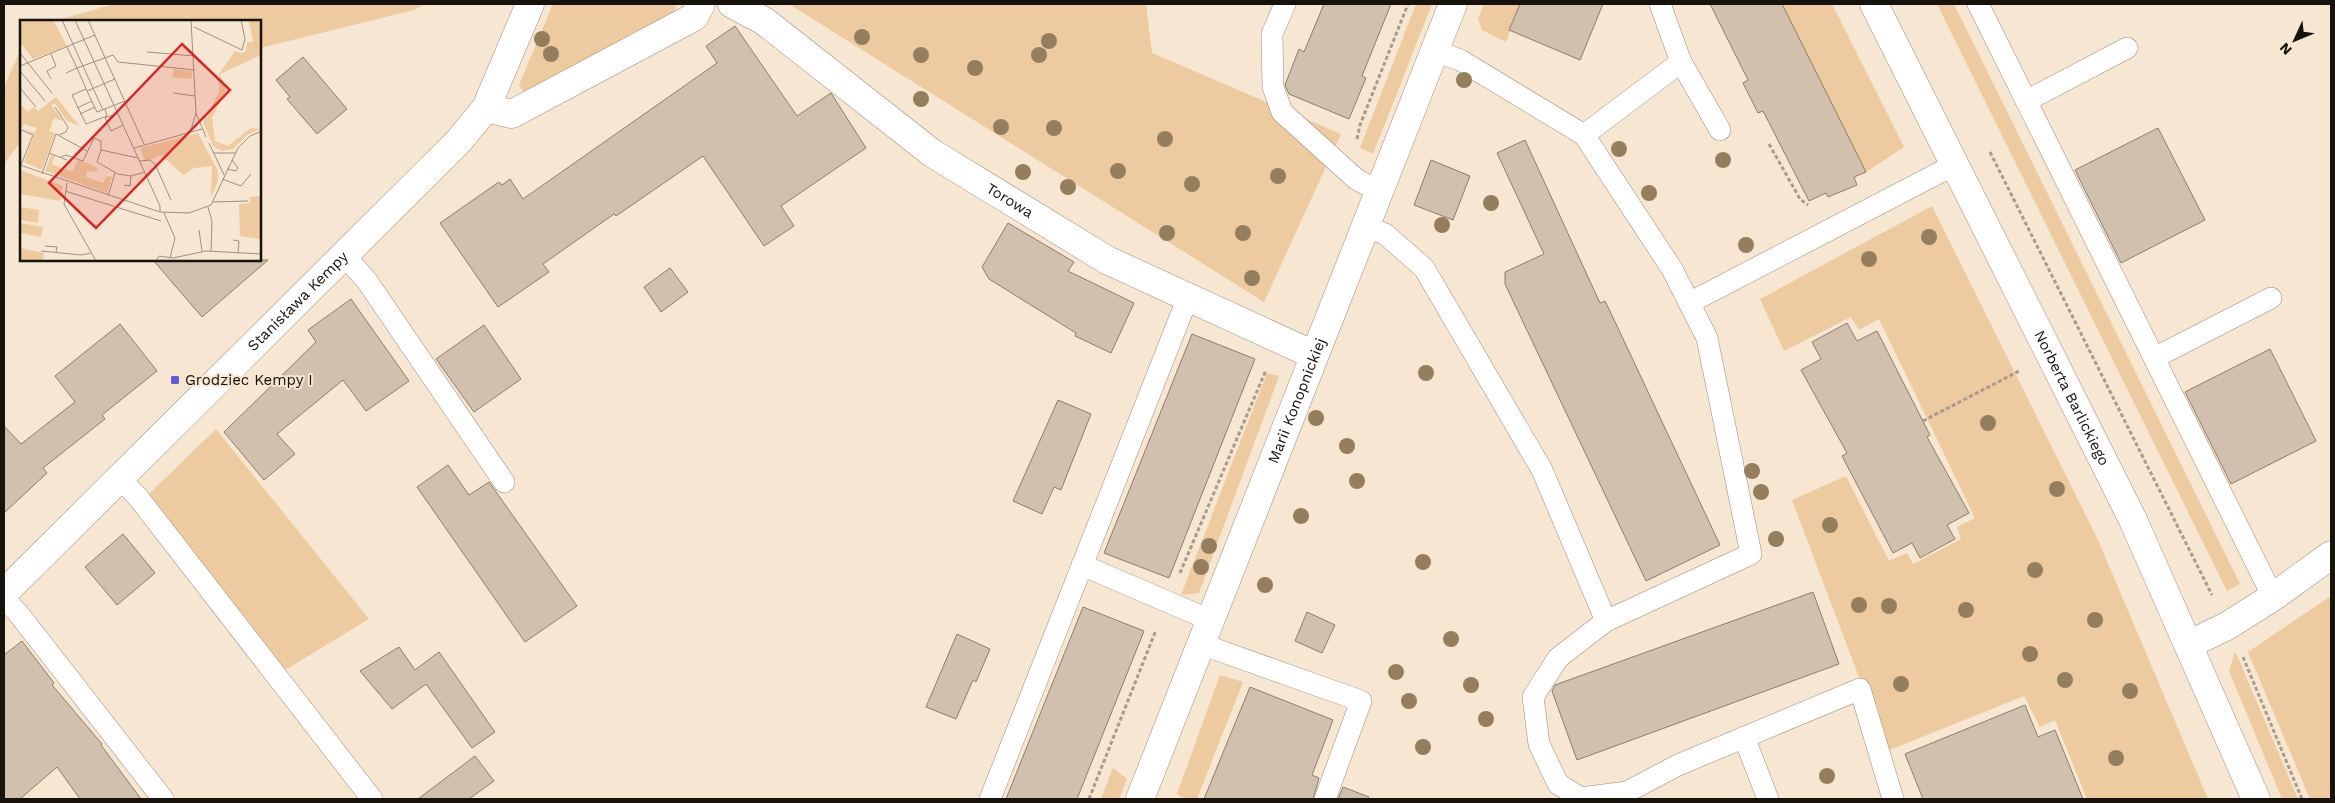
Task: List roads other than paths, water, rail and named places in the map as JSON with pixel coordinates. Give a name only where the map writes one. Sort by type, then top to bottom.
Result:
[{"type":"street","name":"Stanisława Kempy","points":[[4,593],[458,142],[486,108],[530,4]]},
{"type":"street","points":[[486,108],[512,114],[694,17],[701,4]]},
{"type":"street","name":"Torowa","points":[[732,4],[764,21],[932,153],[1107,260],[1314,355]]},
{"type":"street","name":"Marii Konopnickiej","points":[[1146,797],[1206,632],[1314,355],[1367,227],[1453,4]]},
{"type":"street","name":"Norberta Barlickiego","points":[[1874,4],[2133,520],[2190,644],[2256,799]]},
{"type":"street","points":[[2190,644],[2227,626],[2273,597],[2331,555]]},
{"type":"lane","points":[[1285,4],[1272,34],[1273,87],[1282,112],[1356,179],[1380,192]]},
{"type":"lane","points":[[1660,4],[1681,62],[1720,130]]},
{"type":"lane","points":[[1978,4],[2273,597]]},
{"type":"lane","points":[[2026,101],[2127,48]]},
{"type":"lane","points":[[1435,51],[1460,60],[1584,135],[1672,269],[1707,338],[1751,554],[1606,621],[1558,658],[1533,697],[1539,744],[1558,784],[1581,798],[1628,792],[1678,765],[1860,689],[1893,799]]},
{"type":"lane","points":[[1584,135],[1681,62]]},
{"type":"lane","points":[[1689,303],[1954,165]]},
{"type":"lane","points":[[1367,227],[1385,234],[1424,268],[1542,470],[1606,621]]},
{"type":"lane","points":[[345,256],[367,281],[504,482]]},
{"type":"lane","points":[[990,799],[1188,298]]},
{"type":"lane","points":[[2154,358],[2271,298]]},
{"type":"lane","points":[[119,478],[137,496],[372,799]]},
{"type":"lane","points":[[1082,565],[1168,601],[1206,632],[1361,701],[1325,799]]},
{"type":"lane","points":[[4,599],[18,613],[163,799]]},
{"type":"lane","points":[[1744,738],[1768,799]]},
{"type":"place","name":"Grodziec Kempy I","points":[[175,380]]}]
